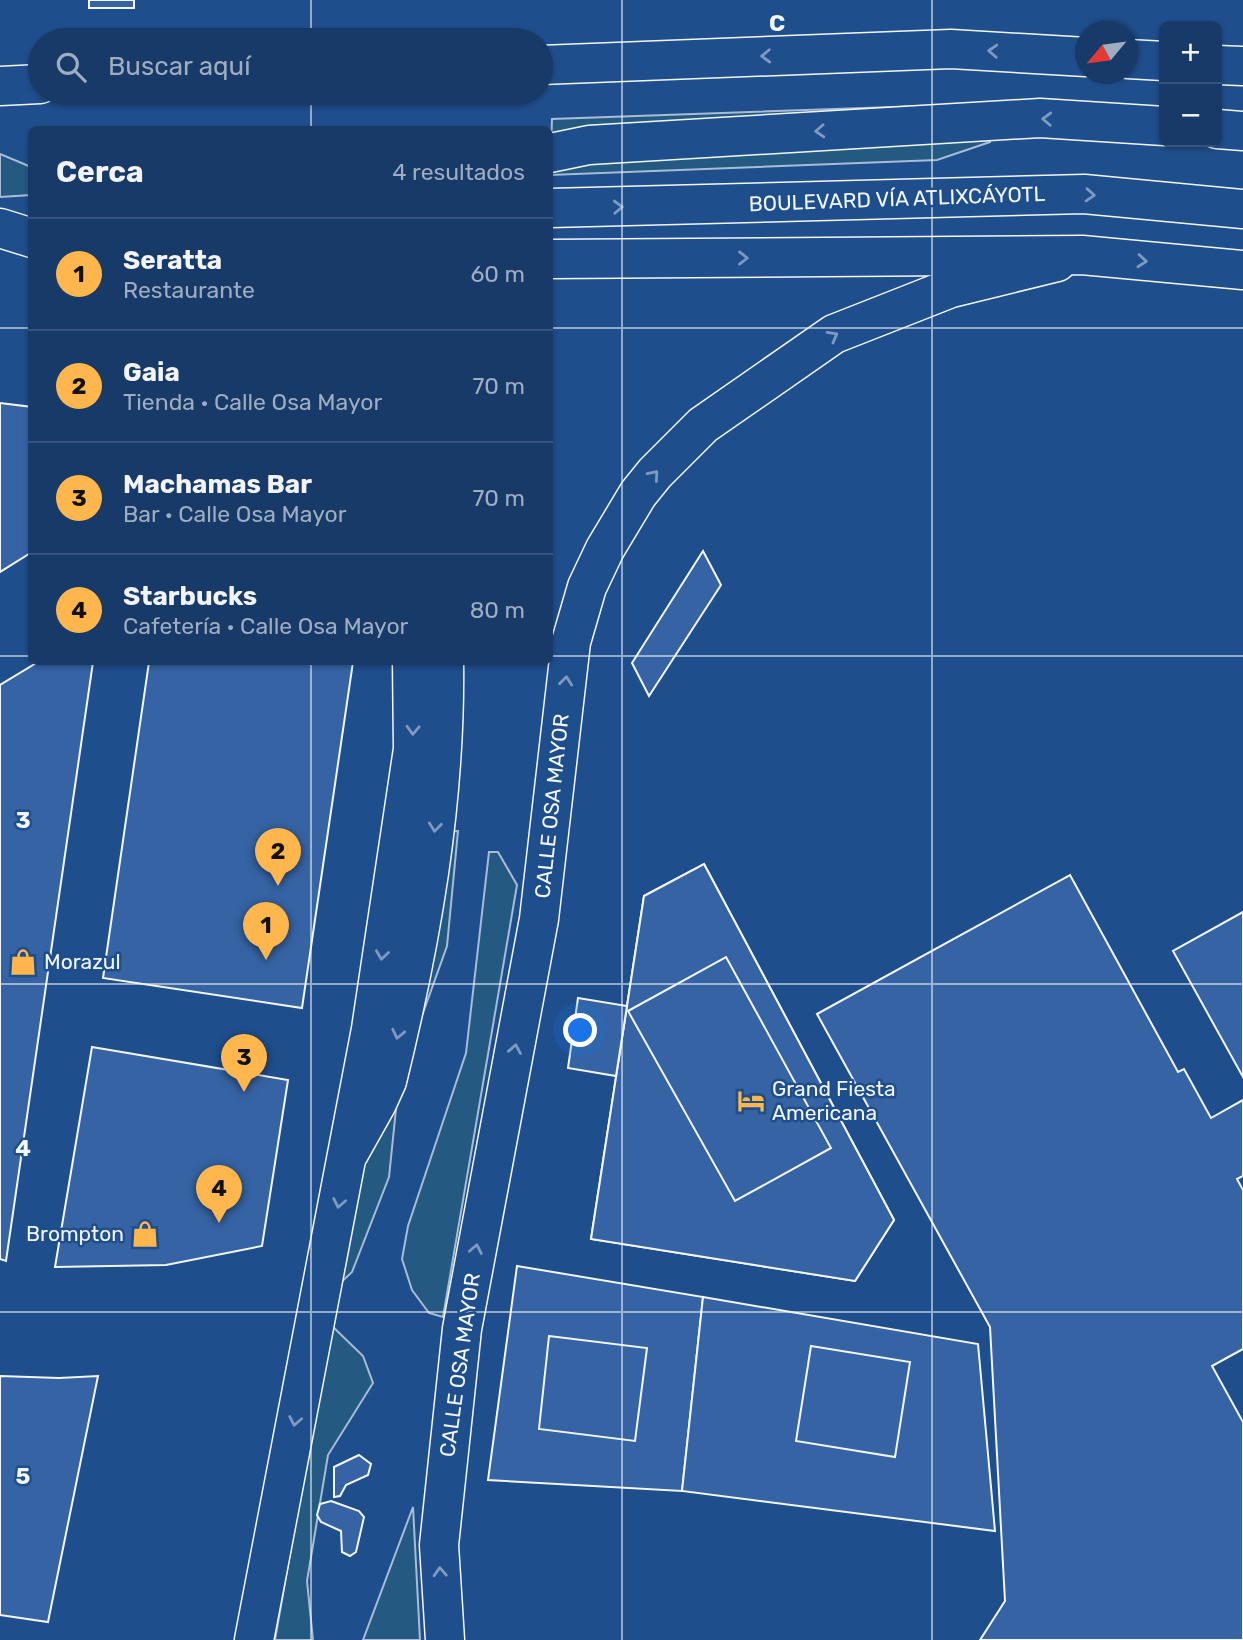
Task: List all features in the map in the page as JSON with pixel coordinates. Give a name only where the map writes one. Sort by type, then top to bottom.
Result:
[{"type":"main road","points":[[553,65],[951,49],[1075,56]]},
{"type":"main road","points":[[1138,60],[1159,61]]},
{"type":"main road","points":[[1222,65],[1243,66]]},
{"type":"main road","points":[[0,86],[28,85]]},
{"type":"main road","points":[[553,152],[589,145],[1040,118],[1159,126]]},
{"type":"main road","points":[[1222,130],[1243,131]]},
{"type":"main road","name":"BOULEVARD VÍA ATLIXCÁYOTL","points":[[553,208],[1084,194],[1243,209]]},
{"type":"main road","points":[[0,225],[28,222]]},
{"type":"main road","points":[[0,225],[28,236]]},
{"type":"main road","points":[[553,259],[1083,255],[1243,270]]},
{"type":"main road","name":"CALLE OSA MAYOR","points":[[445,1640],[439,1545],[462,1329],[539,919],[570,642],[587,587],[605,549],[646,484],[703,425],[834,334],[951,288],[1083,255]]},
{"type":"main road","points":[[254,1640],[371,1029],[413,749],[412,665]]},
{"type":"main road","points":[[349,1153],[387,1080],[427,896],[445,733],[444,665]]},
{"type":"shaded area","points":[[978,104],[990,142],[937,160],[553,175],[552,119]]},
{"type":"shaded area","points":[[0,154],[28,166],[28,195],[0,197]]},
{"type":"shaded area","points":[[458,831],[447,946],[399,1080],[389,1177],[352,1272],[333,1290],[442,832]]},
{"type":"shaded area","points":[[489,852],[498,852],[517,885],[443,1317],[429,1313],[412,1290],[402,1259],[408,1226],[466,1053]]},
{"type":"shaded area","points":[[330,1324],[363,1356],[373,1383],[328,1455],[307,1581],[313,1640],[275,1640]]},
{"type":"shaded area","points":[[413,1507],[420,1640],[363,1640]]},
{"type":"building","points":[[89,0],[134,0],[134,8],[89,8]]},
{"type":"building","points":[[0,403],[28,406],[28,554],[0,572]]},
{"type":"building","points":[[703,551],[721,585],[649,696],[632,663]]},
{"type":"building","points":[[33,665],[93,665],[6,1261],[0,1259],[0,685]]},
{"type":"building","points":[[149,665],[353,665],[302,1008],[103,978]]},
{"type":"building","points":[[704,864],[894,1220],[855,1281],[591,1239],[644,896]]},
{"type":"building","points":[[704,864],[894,1220],[855,1281],[591,1239],[644,896]]},
{"type":"building","points":[[1070,875],[1178,1072],[1184,1069],[1211,1118],[1243,1100],[1243,1176],[1237,1179],[1243,1190],[1243,1349],[1212,1366],[1243,1422],[1243,1640],[980,1640],[1005,1601],[990,1327],[817,1014]]},
{"type":"building","points":[[1243,912],[1243,1077],[1173,951]]},
{"type":"building","points":[[726,957],[831,1148],[735,1201],[628,1011]]},
{"type":"building","points":[[578,998],[627,1006],[616,1076],[568,1068]]},
{"type":"building","points":[[92,1047],[288,1080],[262,1246],[166,1265],[55,1267]]},
{"type":"building","points":[[517,1266],[703,1297],[682,1491],[488,1480]]},
{"type":"building","points":[[703,1297],[978,1344],[995,1531],[682,1491]]},
{"type":"building","points":[[549,1336],[647,1348],[635,1441],[539,1429]]},
{"type":"building","points":[[811,1346],[910,1362],[895,1457],[796,1441]]},
{"type":"building","points":[[0,1376],[98,1376],[48,1622],[0,1615]]},
{"type":"building","points":[[359,1455],[371,1464],[368,1475],[346,1485],[340,1496],[334,1497],[334,1467]]},
{"type":"building","points":[[331,1501],[359,1511],[364,1517],[356,1552],[350,1556],[342,1552],[341,1531],[321,1522],[317,1515],[320,1504]]},
{"type":"place","name":"Gaia","points":[[278,886]]},
{"type":"place","name":"Seratta","points":[[266,960]]},
{"type":"place","name":"Morazul","points":[[23,962]]},
{"type":"place","name":"Machamas Bar","points":[[244,1092]]},
{"type":"place","name":"Grand Fiesta Americana","points":[[751,1101]]},
{"type":"place","name":"Starbucks","points":[[219,1223]]},
{"type":"place","name":"Brompton","points":[[145,1234]]}]
